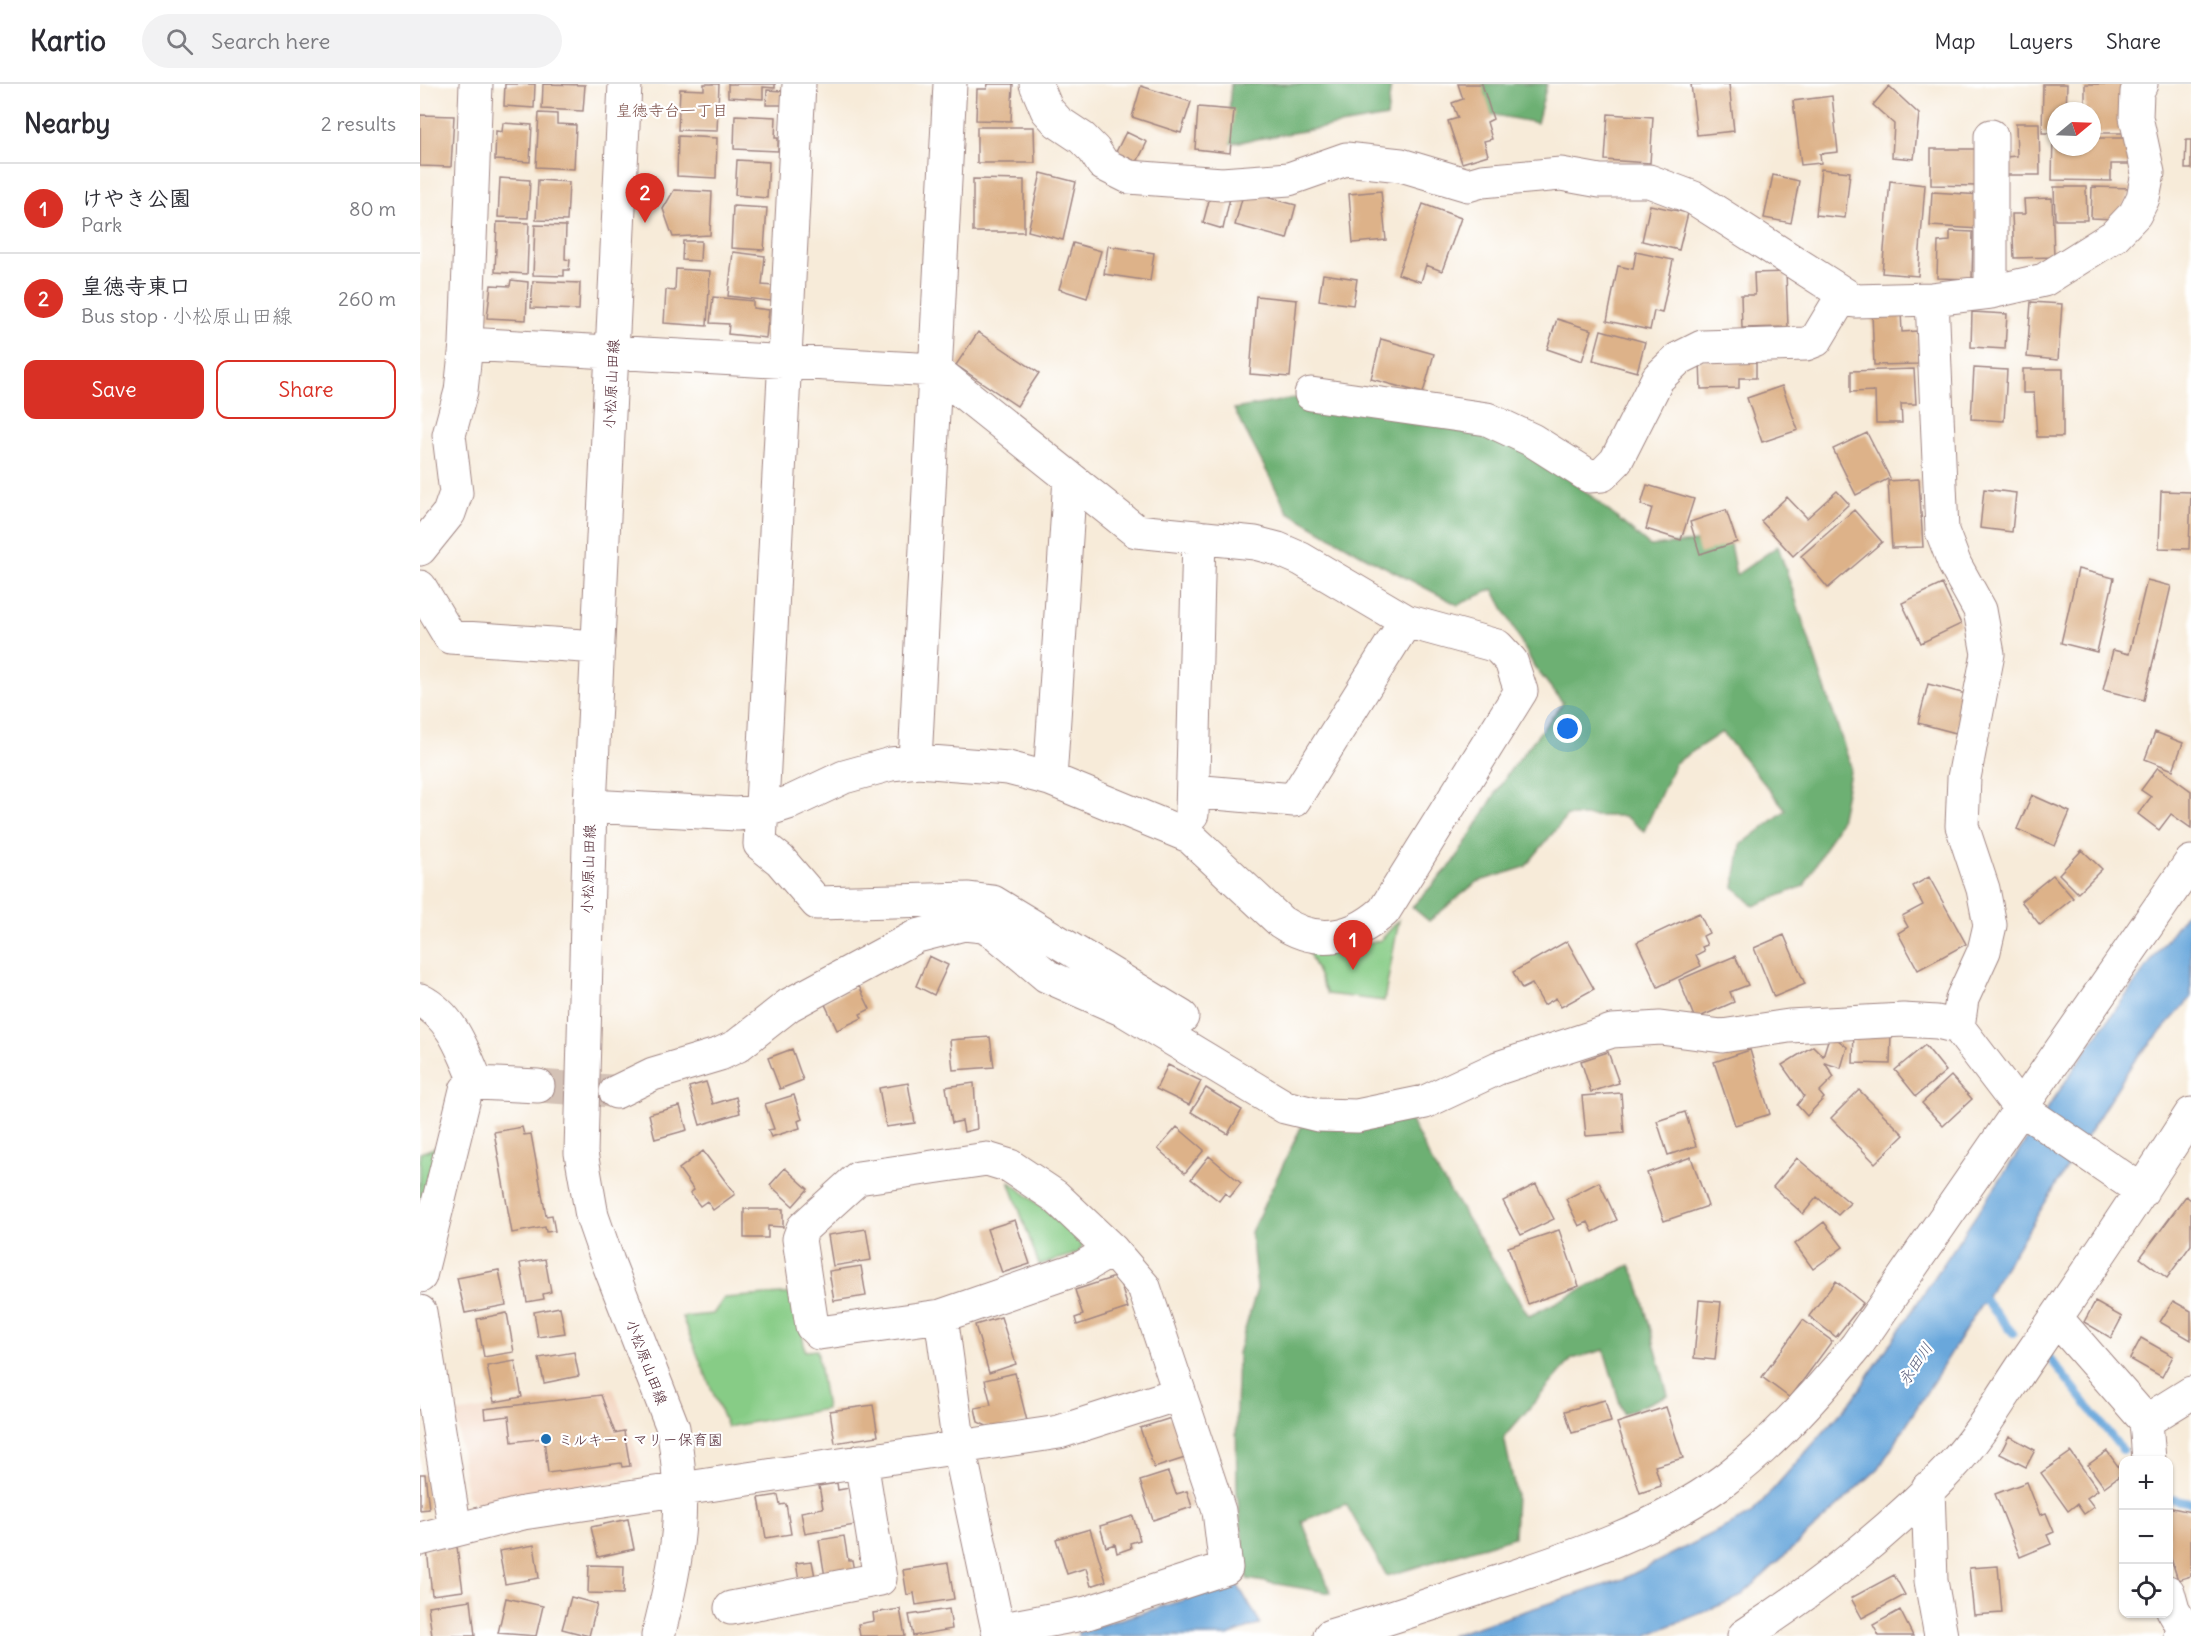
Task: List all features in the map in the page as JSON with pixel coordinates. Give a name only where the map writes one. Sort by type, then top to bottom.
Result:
[{"type":"street","points":[[420,549],[449,513],[456,493],[449,435],[461,391],[466,344],[476,84]]},
{"type":"street","name":"小松原山田線","points":[[625,84],[590,806],[581,1153],[592,1216],[673,1428],[681,1490],[678,1553],[658,1636]]},
{"type":"street","points":[[799,84],[760,844],[780,860],[817,903],[969,899],[993,902],[1182,1017]]},
{"type":"street","points":[[915,761],[950,84]]},
{"type":"street","points":[[1036,84],[1047,110],[1058,122],[1082,138],[1103,164],[1129,177],[1222,184],[1289,179],[1346,159],[1401,165],[1468,185],[1493,179],[1561,174],[1600,181],[1649,181],[1694,198],[1842,295],[1855,301],[1932,299],[1991,292],[2044,280],[2114,236],[2135,214],[2144,198],[2148,173],[2136,117],[2137,92],[2141,84]]},
{"type":"street","points":[[1991,136],[1991,292]]},
{"type":"street","points":[[1311,394],[1486,419],[1532,440],[1589,476],[1602,475],[1616,460],[1658,378],[1678,358],[1702,347],[1806,344],[1816,340],[1842,295]]},
{"type":"street","points":[[1932,299],[1942,531],[1955,565],[1980,610],[1988,654],[1964,778],[1962,826],[1983,889],[1990,925],[1984,951],[1962,999],[1958,1028]]},
{"type":"street","points":[[466,344],[935,370],[1136,531],[1255,543],[1278,549],[1300,559],[1406,621],[1497,646],[1511,661],[1521,691],[1384,911],[1356,933],[1335,936],[1296,932],[1281,922],[1189,836],[1050,779],[1008,768],[915,761],[867,770],[762,811],[737,814],[590,806]]},
{"type":"street","points":[[1050,779],[1070,478]]},
{"type":"street","points":[[1189,836],[1193,791],[1199,537]]},
{"type":"street","points":[[420,587],[450,638],[598,647]]},
{"type":"street","points":[[1193,791],[1294,800],[1406,621]]},
{"type":"street","points":[[1330,1636],[1542,1568],[1619,1538],[1722,1481],[1824,1386],[1857,1345],[1898,1289],[2019,1107],[2191,862]]},
{"type":"street","points":[[616,1092],[652,1074],[720,1054],[737,1046],[789,1005],[908,941],[942,928],[964,924],[983,926],[997,934],[1047,976],[1126,1011],[1285,1107],[1318,1115],[1357,1116],[1425,1102],[1498,1068],[1612,1030],[1660,1028],[1722,1036],[1767,1028],[1904,1020],[1937,1022],[1958,1028],[2019,1107],[2142,1191]]},
{"type":"street","points":[[420,1000],[431,1006],[455,1032],[477,1083]]},
{"type":"street","points":[[420,1276],[466,1090],[477,1083],[538,1086]]},
{"type":"street","points":[[1744,1636],[1797,1602],[1897,1522],[1952,1466],[2056,1318],[2191,1114]]},
{"type":"street","points":[[941,1316],[959,1447],[998,1630],[1087,1612],[1227,1568],[1219,1511],[1144,1287],[1112,1250],[1055,1196],[1010,1166],[987,1159],[858,1179],[803,1228],[799,1239],[812,1326],[819,1333],[941,1316],[1083,1267],[1112,1250]]},
{"type":"street","points":[[420,1312],[455,1530]]},
{"type":"street","points":[[2056,1318],[2146,1421],[2149,1456]]},
{"type":"street","points":[[2146,1421],[2191,1393]]},
{"type":"street","points":[[420,1539],[523,1513],[1059,1432],[1178,1394]]},
{"type":"street","points":[[731,1608],[880,1579],[861,1461]]},
{"type":"street","points":[[1928,1488],[1931,1581],[1941,1636]]},
{"type":"street","points":[[2173,1610],[2186,1633]]},
{"type":"shaded area","name":"ミルキー・マリー保育園","points":[[613,1388],[642,1466],[633,1475],[479,1505],[467,1496],[456,1413]]},
{"type":"green space","points":[[1231,84],[1391,84],[1387,117],[1227,144]]},
{"type":"green space","points":[[1468,84],[1547,84],[1537,123],[1468,110]]},
{"type":"green space","points":[[1320,394],[1508,426],[1650,546],[1729,539],[1736,575],[1778,546],[1851,767],[1840,821],[1804,886],[1754,906],[1734,887],[1741,845],[1786,810],[1722,732],[1675,763],[1644,831],[1624,816],[1567,816],[1525,867],[1477,882],[1429,921],[1412,907],[1454,862],[1508,773],[1563,703],[1534,666],[1493,589],[1458,605],[1364,556],[1288,512],[1234,409]]},
{"type":"green space","points":[[1399,920],[1384,1001],[1327,994],[1305,944],[1362,944],[1381,940]]},
{"type":"green space","points":[[1410,1119],[1432,1163],[1529,1316],[1630,1265],[1638,1282],[1668,1395],[1623,1414],[1604,1350],[1572,1359],[1504,1437],[1516,1494],[1514,1537],[1387,1576],[1346,1504],[1302,1521],[1331,1593],[1247,1579],[1237,1493],[1236,1411],[1238,1353],[1257,1289],[1251,1232],[1303,1123]]},
{"type":"green space","points":[[437,1147],[420,1210],[420,1153]]},
{"type":"green space","points":[[1009,1181],[1084,1241],[1079,1253],[1039,1265]]},
{"type":"green space","points":[[796,1293],[805,1351],[817,1350],[826,1409],[727,1427],[682,1317],[713,1314],[724,1298]]},
{"type":"water","name":"永田川","points":[[2191,906],[2191,998],[2132,1064],[1879,1468],[1740,1597],[1645,1636],[1449,1636],[1623,1579],[1751,1514],[1853,1399],[2090,1045]]},
{"type":"water","points":[[1237,1584],[1261,1624],[1227,1636],[1079,1636],[1078,1632]]},
{"type":"building","points":[[505,84],[535,84],[534,108],[504,106]]},
{"type":"building","points":[[543,84],[585,85],[583,111],[542,109]]},
{"type":"building","points":[[704,84],[719,84],[717,131],[678,130],[680,89],[704,90]]},
{"type":"building","points":[[728,84],[775,84],[775,88],[763,87],[763,99],[728,97]]},
{"type":"building","points":[[988,84],[1013,84],[1011,121],[976,120],[977,89],[987,89]]},
{"type":"building","points":[[1458,84],[1482,84],[1493,119],[1487,122],[1492,139],[1484,141],[1488,155],[1462,163],[1448,121],[1458,118],[1452,103],[1463,99]]},
{"type":"building","points":[[1691,84],[1729,84],[1734,131],[1697,135]]},
{"type":"building","points":[[2043,84],[2067,84],[2066,102],[2047,102],[2047,133],[2042,133]]},
{"type":"building","points":[[2085,84],[2124,84],[2123,133],[2101,133],[2101,102],[2085,102]]},
{"type":"building","points":[[1141,86],[1191,102],[1181,133],[1132,117]]},
{"type":"building","points":[[1889,86],[1919,114],[1914,159],[1892,157],[1894,124],[1873,105]]},
{"type":"building","points":[[767,90],[782,91],[782,105],[766,105]]},
{"type":"building","points":[[1832,96],[1838,152],[1820,154],[1821,163],[1801,165],[1793,101]]},
{"type":"building","points":[[1198,107],[1234,110],[1230,153],[1195,149]]},
{"type":"building","points":[[539,113],[557,114],[557,124],[576,125],[574,169],[536,167]]},
{"type":"building","points":[[1608,114],[1653,117],[1650,163],[1605,160]]},
{"type":"building","points":[[420,115],[454,116],[451,167],[420,166]]},
{"type":"building","points":[[735,115],[776,117],[775,138],[778,138],[778,151],[734,149]]},
{"type":"building","points":[[503,123],[532,125],[530,162],[495,160],[496,131],[502,132]]},
{"type":"building","points":[[2016,123],[2039,123],[2040,175],[2005,175],[2005,157],[2017,156]]},
{"type":"building","points":[[977,127],[1034,127],[1035,163],[977,163]]},
{"type":"building","points":[[1126,132],[1147,142],[1137,162],[1116,152]]},
{"type":"building","points":[[678,136],[717,138],[716,178],[677,176]]},
{"type":"building","points":[[2101,138],[2130,138],[2130,164],[2111,164],[2111,181],[2052,180],[2053,156],[2101,156]]},
{"type":"building","points":[[2186,140],[2191,140],[2191,169],[2185,169]]},
{"type":"building","points":[[1931,149],[1978,149],[1978,186],[1931,185]]},
{"type":"building","points":[[737,160],[769,162],[767,198],[735,195]]},
{"type":"building","points":[[1821,169],[1850,172],[1845,218],[1816,215]]},
{"type":"building","points":[[1041,173],[1076,182],[1063,240],[1028,231]]},
{"type":"building","points":[[1773,175],[1799,181],[1791,223],[1764,218]]},
{"type":"building","points":[[500,178],[530,180],[528,218],[498,217]]},
{"type":"building","points":[[973,179],[1024,180],[1024,232],[973,232]]},
{"type":"building","points":[[538,180],[569,182],[567,221],[536,220]]},
{"type":"building","points":[[1890,181],[1925,185],[1918,276],[1882,273]]},
{"type":"building","points":[[2054,187],[2086,187],[2087,220],[2055,220]]},
{"type":"building","points":[[2092,187],[2133,188],[2116,219],[2091,218]]},
{"type":"building","points":[[674,190],[712,192],[710,235],[673,237],[663,209]]},
{"type":"building","points":[[1244,191],[1296,205],[1287,239],[1235,225]]},
{"type":"building","points":[[1381,191],[1386,240],[1353,243],[1349,194]]},
{"type":"building","points":[[1932,192],[1982,195],[1980,229],[1930,226]]},
{"type":"building","points":[[1211,193],[1230,198],[1223,229],[1203,223]]},
{"type":"building","points":[[2052,198],[2054,257],[2014,258],[2012,214],[2025,214],[2024,199]]},
{"type":"building","points":[[1423,204],[1461,218],[1442,271],[1426,265],[1421,282],[1398,274]]},
{"type":"building","points":[[1650,205],[1688,213],[1679,250],[1642,241]]},
{"type":"building","points":[[733,206],[767,208],[764,250],[731,248]]},
{"type":"building","points":[[497,222],[529,223],[527,274],[495,272]]},
{"type":"building","points":[[535,225],[566,226],[565,259],[570,260],[569,270],[564,270],[564,276],[533,275]]},
{"type":"building","points":[[1950,231],[1973,232],[1972,279],[1937,278],[1938,242],[1950,241]]},
{"type":"building","points":[[683,241],[701,241],[700,261],[682,260]]},
{"type":"building","points":[[1073,243],[1101,251],[1087,298],[1059,289]]},
{"type":"building","points":[[1108,246],[1154,253],[1150,281],[1104,274]]},
{"type":"building","points":[[733,252],[765,256],[762,285],[773,286],[771,301],[728,296]]},
{"type":"building","points":[[1636,252],[1673,260],[1662,313],[1654,311],[1650,330],[1607,321],[1618,266],[1633,269]]},
{"type":"building","points":[[676,269],[710,271],[707,326],[664,323],[666,290],[675,291]]},
{"type":"building","points":[[1786,272],[1788,327],[1742,328],[1741,295],[1755,295],[1754,273]]},
{"type":"building","points":[[1323,274],[1357,279],[1353,305],[1319,300]]},
{"type":"building","points":[[511,280],[528,282],[526,320],[487,318],[491,285],[510,286]]},
{"type":"building","points":[[533,281],[580,283],[579,310],[531,308]]},
{"type":"building","points":[[1256,296],[1297,300],[1290,377],[1250,374]]},
{"type":"building","points":[[713,297],[753,301],[753,308],[769,310],[766,338],[728,334],[729,324],[710,323]]},
{"type":"building","points":[[2031,302],[2062,304],[2058,360],[2027,357]]},
{"type":"building","points":[[1901,312],[1902,332],[1917,331],[1918,364],[1874,365],[1872,313]]},
{"type":"building","points":[[1972,312],[2007,314],[2005,349],[1971,347]]},
{"type":"building","points":[[1557,319],[1592,330],[1582,361],[1547,349]]},
{"type":"building","points":[[1601,330],[1645,342],[1637,372],[1593,360]]},
{"type":"building","points":[[978,332],[1039,373],[1017,406],[956,365]]},
{"type":"building","points":[[1381,339],[1434,354],[1423,393],[1371,379]]},
{"type":"building","points":[[1756,358],[1756,378],[1739,378],[1739,388],[1701,389],[1700,360]]},
{"type":"building","points":[[1974,368],[2007,370],[2004,421],[1971,419]]},
{"type":"building","points":[[1914,369],[1916,404],[1901,404],[1902,423],[1876,423],[1875,391],[1851,392],[1851,371]]},
{"type":"building","points":[[2023,369],[2063,369],[2063,437],[2037,437],[2034,393],[2023,393]]},
{"type":"building","points":[[1782,386],[1798,430],[1762,442],[1747,398]]},
{"type":"building","points":[[1867,433],[1890,478],[1856,495],[1833,449]]},
{"type":"building","points":[[1919,479],[1923,547],[1892,548],[1888,481]]},
{"type":"building","points":[[1647,485],[1694,499],[1681,540],[1646,529],[1652,508],[1641,505]]},
{"type":"building","points":[[1984,489],[2016,493],[2012,532],[1980,528]]},
{"type":"building","points":[[1837,491],[1849,504],[1793,556],[1761,521],[1787,497],[1807,518]]},
{"type":"building","points":[[2161,491],[2191,492],[2189,549],[2159,548]]},
{"type":"building","points":[[1726,510],[1737,542],[1700,554],[1690,522]]},
{"type":"building","points":[[1854,510],[1882,542],[1828,588],[1801,556]]},
{"type":"building","points":[[2078,569],[2114,578],[2097,652],[2061,643]]},
{"type":"building","points":[[2147,580],[2171,586],[2144,700],[2103,690],[2113,650],[2129,654]]},
{"type":"building","points":[[1942,584],[1961,624],[1921,643],[1902,603]]},
{"type":"building","points":[[1928,684],[1966,694],[1956,733],[1918,723]]},
{"type":"building","points":[[2155,732],[2183,743],[2173,770],[2145,759]]},
{"type":"building","points":[[2158,767],[2191,791],[2191,828],[2171,814],[2159,830],[2138,814],[2151,797],[2141,790]]},
{"type":"building","points":[[2032,795],[2070,812],[2055,846],[2017,829]]},
{"type":"building","points":[[2082,850],[2102,869],[2078,893],[2059,874]]},
{"type":"building","points":[[2053,875],[2073,898],[2040,925],[2021,901]]},
{"type":"building","points":[[1929,877],[1966,944],[1918,970],[1898,933],[1908,927],[1902,916],[1923,905],[1913,886]]},
{"type":"building","points":[[1699,913],[1709,933],[1703,936],[1707,945],[1702,947],[1704,951],[1696,955],[1701,966],[1658,987],[1637,942]]},
{"type":"building","points":[[1784,935],[1805,984],[1774,997],[1754,948]]},
{"type":"building","points":[[1567,941],[1594,989],[1561,1007],[1556,998],[1544,1005],[1532,984],[1522,989],[1513,972]]},
{"type":"building","points":[[929,956],[948,965],[934,995],[916,986]]},
{"type":"building","points":[[1735,956],[1748,985],[1730,992],[1734,1002],[1695,1019],[1679,980]]},
{"type":"building","points":[[859,986],[870,1009],[860,1014],[862,1018],[837,1030],[824,1002]]},
{"type":"building","points":[[1854,1032],[1891,1033],[1890,1064],[1853,1063]]},
{"type":"building","points":[[1830,1034],[1847,1047],[1841,1068],[1825,1063],[1834,1077],[1819,1092],[1824,1098],[1807,1116],[1797,1105],[1804,1096],[1782,1065],[1813,1046],[1823,1056]]},
{"type":"building","points":[[990,1037],[994,1067],[953,1070],[950,1040]]},
{"type":"building","points":[[1925,1045],[1946,1071],[1916,1096],[1895,1070]]},
{"type":"building","points":[[792,1049],[803,1080],[780,1089],[768,1058]]},
{"type":"building","points":[[1750,1050],[1770,1114],[1735,1125],[1714,1062]]},
{"type":"building","points":[[1608,1052],[1619,1083],[1591,1092],[1581,1061]]},
{"type":"building","points":[[1168,1065],[1201,1081],[1189,1105],[1156,1089]]},
{"type":"building","points":[[1951,1076],[1972,1099],[1943,1126],[1922,1103]]},
{"type":"building","points":[[706,1082],[713,1104],[736,1097],[740,1113],[700,1125],[689,1087]]},
{"type":"building","points":[[908,1083],[915,1123],[886,1127],[879,1088]]},
{"type":"building","points":[[974,1083],[977,1129],[964,1132],[962,1121],[952,1123],[946,1087]]},
{"type":"building","points":[[1206,1088],[1242,1110],[1228,1134],[1191,1112]]},
{"type":"building","points":[[1859,1090],[1904,1135],[1875,1163],[1831,1118]]},
{"type":"building","points":[[1621,1093],[1624,1133],[1586,1136],[1582,1096]]},
{"type":"building","points":[[794,1095],[802,1119],[798,1121],[800,1128],[771,1137],[768,1130],[774,1129],[765,1104]]},
{"type":"building","points":[[680,1106],[687,1130],[655,1139],[649,1114]]},
{"type":"building","points":[[1685,1112],[1696,1146],[1668,1155],[1657,1121]]},
{"type":"building","points":[[522,1127],[524,1135],[531,1134],[546,1216],[552,1215],[555,1231],[546,1232],[545,1227],[512,1233],[494,1132]]},
{"type":"building","points":[[1177,1127],[1204,1150],[1185,1173],[1158,1149]]},
{"type":"building","points":[[703,1151],[735,1194],[713,1210],[707,1201],[700,1206],[690,1193],[694,1190],[679,1169]]},
{"type":"building","points":[[1209,1156],[1241,1183],[1230,1197],[1225,1193],[1219,1201],[1191,1179]]},
{"type":"building","points":[[1691,1157],[1708,1206],[1664,1221],[1647,1173]]},
{"type":"building","points":[[1797,1158],[1850,1203],[1838,1215],[1817,1197],[1803,1214],[1773,1187]]},
{"type":"building","points":[[785,1168],[808,1189],[793,1206],[770,1185]]},
{"type":"building","points":[[1599,1182],[1617,1220],[1593,1232],[1588,1222],[1579,1226],[1566,1199]]},
{"type":"building","points":[[1536,1184],[1554,1219],[1521,1235],[1503,1201]]},
{"type":"building","points":[[2186,1196],[2191,1200],[2191,1245],[2167,1278],[2140,1258]]},
{"type":"building","points":[[744,1209],[783,1209],[783,1227],[768,1226],[768,1238],[744,1238]]},
{"type":"building","points":[[1015,1220],[1030,1264],[1002,1273],[987,1229]]},
{"type":"building","points":[[1824,1222],[1843,1247],[1813,1269],[1795,1244]]},
{"type":"building","points":[[866,1229],[871,1260],[833,1266],[828,1235]]},
{"type":"building","points":[[1559,1230],[1579,1286],[1528,1304],[1508,1247]]},
{"type":"building","points":[[545,1259],[551,1292],[543,1294],[544,1299],[527,1302],[520,1263]]},
{"type":"building","points":[[861,1266],[866,1296],[834,1301],[829,1271]]},
{"type":"building","points":[[499,1270],[506,1305],[465,1313],[457,1278]]},
{"type":"building","points":[[1118,1276],[1128,1308],[1077,1325],[1075,1318],[1083,1315],[1075,1290]]},
{"type":"building","points":[[1836,1281],[1863,1303],[1836,1337],[1809,1316]]},
{"type":"building","points":[[1699,1300],[1721,1302],[1715,1360],[1694,1358]]},
{"type":"building","points":[[2173,1301],[2191,1311],[2191,1340],[2160,1322]]},
{"type":"building","points":[[2095,1302],[2122,1317],[2111,1338],[2084,1322]]},
{"type":"building","points":[[560,1307],[565,1333],[538,1337],[534,1312]]},
{"type":"building","points":[[507,1313],[514,1352],[484,1357],[477,1319]]},
{"type":"building","points":[[1001,1317],[1016,1364],[989,1373],[975,1325]]},
{"type":"building","points":[[1803,1320],[1832,1341],[1790,1398],[1762,1377]]},
{"type":"building","points":[[2141,1338],[2173,1356],[2162,1377],[2130,1359]]},
{"type":"building","points":[[574,1352],[579,1376],[544,1383],[539,1358]]},
{"type":"building","points":[[515,1361],[522,1397],[494,1402],[487,1366]]},
{"type":"building","points":[[1015,1373],[1027,1421],[993,1429],[978,1422],[975,1408],[991,1405],[985,1380]]},
{"type":"building","points":[[601,1395],[615,1433],[624,1431],[630,1466],[622,1467],[621,1463],[548,1473],[544,1438],[512,1442],[509,1416],[485,1419],[484,1409]]},
{"type":"building","points":[[1605,1400],[1611,1422],[1572,1433],[1565,1411]]},
{"type":"building","points":[[873,1405],[878,1436],[835,1443],[830,1411]]},
{"type":"building","points":[[1666,1407],[1683,1458],[1655,1466],[1661,1486],[1640,1493],[1617,1423]]},
{"type":"building","points":[[1174,1417],[1188,1457],[1154,1468],[1140,1428]]},
{"type":"building","points":[[2009,1436],[2035,1450],[2026,1467],[2000,1454]]},
{"type":"building","points":[[2107,1451],[2119,1468],[2119,1476],[2104,1487],[2088,1465]]},
{"type":"building","points":[[2071,1452],[2098,1490],[2087,1498],[2094,1507],[2084,1514],[2077,1504],[2068,1511],[2041,1473]]},
{"type":"building","points":[[1168,1472],[1176,1494],[1187,1491],[1192,1507],[1153,1520],[1140,1481]]},
{"type":"building","points":[[420,1474],[425,1474],[429,1509],[420,1510]]},
{"type":"building","points":[[2027,1482],[2040,1515],[2046,1513],[2054,1532],[2047,1535],[2051,1544],[2020,1557],[1995,1494]]},
{"type":"building","points":[[837,1483],[838,1490],[849,1488],[855,1525],[805,1534],[801,1512],[823,1508],[819,1486]]},
{"type":"building","points":[[778,1495],[780,1505],[786,1504],[791,1534],[766,1538],[759,1498]]},
{"type":"building","points":[[2173,1508],[2191,1512],[2191,1576],[2178,1580],[2173,1564]]},
{"type":"building","points":[[1133,1516],[1140,1540],[1130,1543],[1131,1548],[1117,1553],[1115,1544],[1106,1547],[1100,1526]]},
{"type":"building","points":[[628,1519],[634,1549],[598,1557],[591,1527]]},
{"type":"building","points":[[1090,1529],[1106,1581],[1091,1586],[1086,1568],[1067,1574],[1056,1539]]},
{"type":"building","points":[[844,1536],[848,1560],[852,1560],[854,1571],[825,1577],[819,1540]]},
{"type":"building","points":[[534,1545],[539,1578],[505,1584],[499,1551]]},
{"type":"building","points":[[457,1547],[463,1591],[432,1595],[427,1550]]},
{"type":"building","points":[[812,1561],[815,1577],[799,1580],[796,1563]]},
{"type":"building","points":[[948,1563],[954,1599],[916,1605],[914,1593],[907,1595],[903,1570]]},
{"type":"building","points":[[589,1565],[624,1566],[623,1594],[588,1593]]},
{"type":"building","points":[[1998,1566],[2002,1613],[1974,1615],[1969,1568]]},
{"type":"building","points":[[1894,1575],[1905,1595],[1862,1618],[1851,1598]]},
{"type":"building","points":[[571,1597],[597,1604],[589,1636],[562,1629]]},
{"type":"building","points":[[506,1598],[543,1606],[536,1636],[498,1633]]},
{"type":"building","points":[[471,1600],[475,1636],[432,1636],[428,1606]]},
{"type":"building","points":[[900,1609],[905,1636],[860,1636],[858,1624],[874,1621],[873,1613]]},
{"type":"building","points":[[949,1609],[952,1629],[913,1636],[909,1615]]},
{"type":"building","points":[[1900,1610],[1913,1636],[1879,1636],[1873,1625]]},
{"type":"waterway","points":[[1978,1292],[2013,1333]]},
{"type":"waterway","points":[[2049,1357],[2123,1451]]},
{"type":"waterway","points":[[2173,1499],[2191,1503]]},
{"type":"tunnel","points":[[538,1086],[611,1091]]},
{"type":"place","name":"皇徳寺東口","points":[[645,223]]},
{"type":"place","name":"けやき公園","points":[[1353,970]]},
{"type":"place","name":"ミルキー・マリー保育園","points":[[546,1439]]},
{"type":"district","name":"皇徳寺台一丁目","points":[[672,110]]}]
